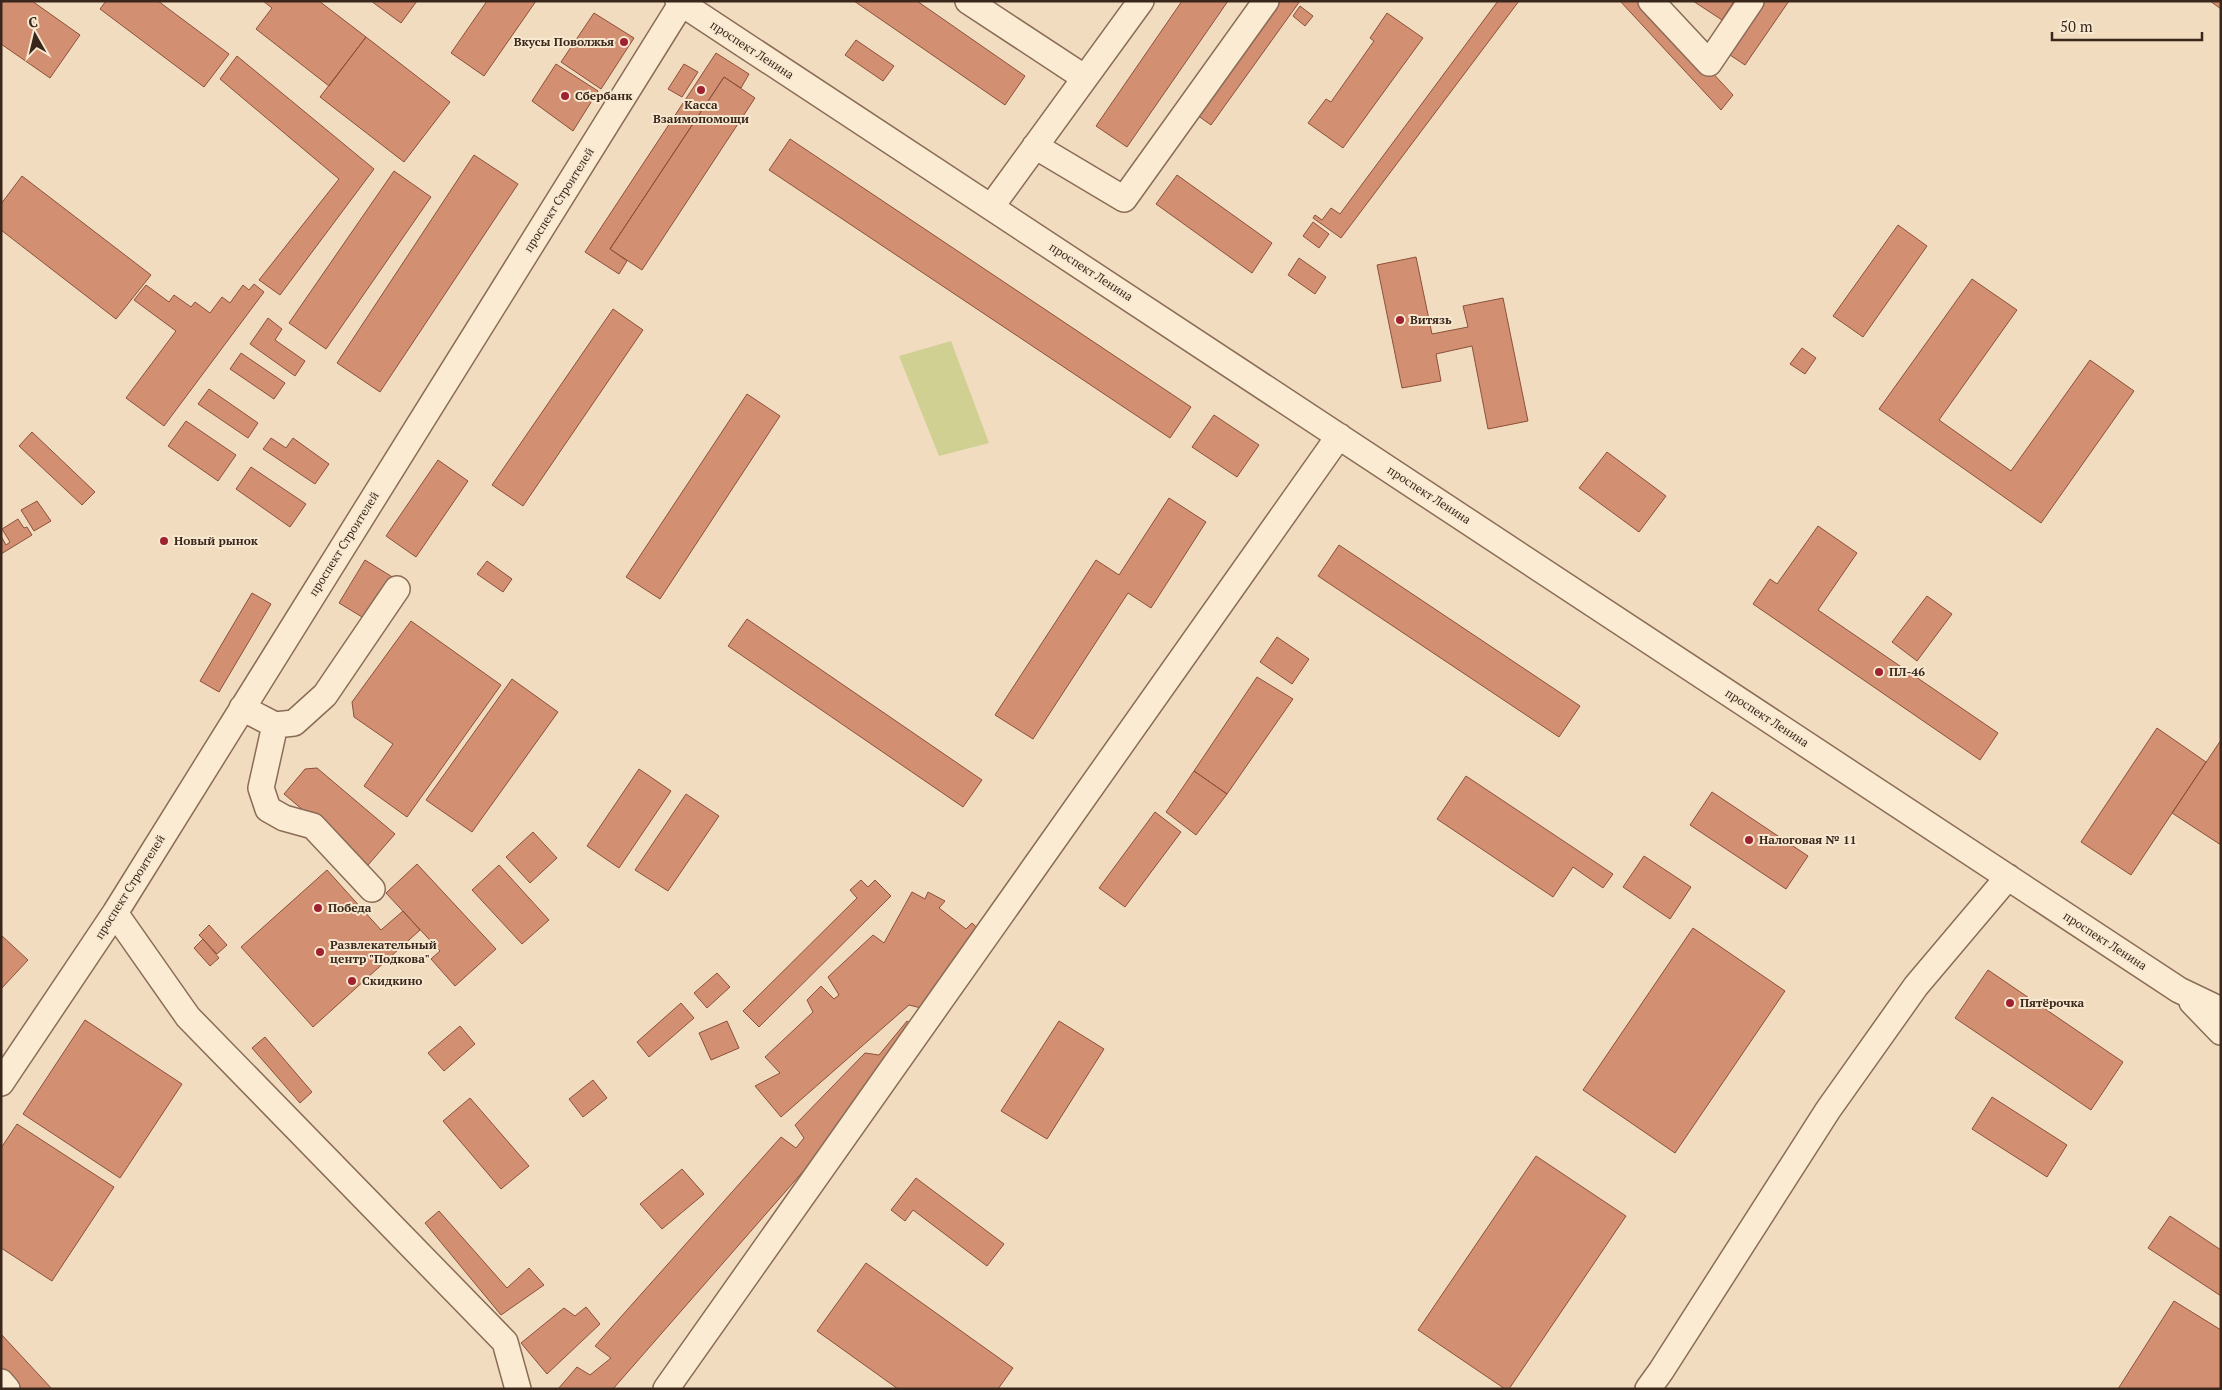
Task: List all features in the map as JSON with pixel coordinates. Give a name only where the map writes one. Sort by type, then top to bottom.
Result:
[{"type":"street","points":[[968,1],[1085,78]]},
{"type":"street","points":[[991,207],[1141,1]]},
{"type":"street","points":[[1035,146],[1124,199],[1266,1]]},
{"type":"street","points":[[1651,1],[1709,63],[1751,1]]},
{"type":"street","name":"проспект Ленина","points":[[681,2],[2180,990],[2221,1010]]},
{"type":"street","name":"проспект Строителей","points":[[1,1083],[115,912],[681,2]]},
{"type":"street","points":[[666,1389],[1340,436]]},
{"type":"street","points":[[242,708],[275,725],[294,723],[325,695],[397,589]]},
{"type":"street","points":[[275,725],[261,788],[268,809],[284,818],[313,826],[372,889]]},
{"type":"street","points":[[1648,1389],[1667,1363],[1828,1110],[1916,986],[2008,877]]},
{"type":"street","points":[[115,912],[188,1017],[504,1342],[518,1389]]},
{"type":"street","name":"проспект Ленина","points":[[2180,990],[2221,1032]]},
{"type":"street","points":[[1,1382],[7,1389]]},
{"type":"green space","points":[[951,341],[989,443],[939,456],[899,356]]},
{"type":"building","points":[[1,1],[32,1],[80,35],[50,78],[1,44]]},
{"type":"building","points":[[106,1],[158,1],[229,54],[204,87],[100,9]]},
{"type":"building","points":[[263,1],[319,1],[366,37],[329,86],[256,29],[272,8]]},
{"type":"building","points":[[371,1],[417,1],[401,23]]},
{"type":"building","points":[[487,1],[536,1],[484,76],[451,53]]},
{"type":"building","points":[[854,1],[917,1],[1025,76],[1005,105]]},
{"type":"building","points":[[1182,1],[1228,1],[1127,147],[1096,126]]},
{"type":"building","points":[[1278,1],[1300,1],[1211,125],[1197,115]]},
{"type":"building","points":[[1498,1],[1519,1],[1341,238],[1313,218],[1315,215],[1322,220],[1331,208],[1340,214]]},
{"type":"building","points":[[1620,1],[1646,1],[1733,95],[1721,110]]},
{"type":"building","points":[[1693,1],[1734,1],[1722,20]]},
{"type":"building","points":[[1758,1],[1789,1],[1745,65],[1724,51]]},
{"type":"building","points":[[2210,1],[2221,1],[2221,9]]},
{"type":"building","points":[[1300,6],[1313,16],[1305,26],[1293,16]]},
{"type":"building","points":[[594,13],[634,38],[601,89],[561,62]]},
{"type":"building","points":[[1387,13],[1423,38],[1343,148],[1308,123],[1326,99],[1331,102],[1374,41],[1370,38]]},
{"type":"building","points":[[366,37],[450,102],[404,162],[320,97]]},
{"type":"building","points":[[856,40],[894,66],[883,81],[845,55]]},
{"type":"building","points":[[716,53],[749,74],[741,88],[724,77],[610,249],[627,261],[619,274],[585,252]]},
{"type":"building","points":[[237,56],[374,169],[280,295],[259,280],[339,179],[220,79]]},
{"type":"building","name":"Сбербанк","points":[[556,64],[598,91],[573,131],[532,101]]},
{"type":"building","points":[[684,64],[698,72],[682,97],[668,89]]},
{"type":"building","points":[[724,77],[755,98],[642,270],[610,249]]},
{"type":"building","points":[[790,139],[1191,407],[1170,438],[769,170]]},
{"type":"building","points":[[474,155],[518,184],[380,392],[337,363]]},
{"type":"building","points":[[394,171],[431,197],[326,349],[289,323]]},
{"type":"building","points":[[1177,175],[1272,243],[1252,273],[1156,204]]},
{"type":"building","points":[[22,176],[151,275],[116,319],[1,230],[1,204]]},
{"type":"building","points":[[1313,222],[1329,234],[1319,248],[1303,236]]},
{"type":"building","points":[[1898,225],[1927,246],[1863,337],[1833,316]]},
{"type":"building","points":[[1416,257],[1432,334],[1468,327],[1463,306],[1503,298],[1528,421],[1488,429],[1472,346],[1436,354],[1441,381],[1402,388],[1377,265]]},
{"type":"building","points":[[1299,258],[1326,277],[1315,294],[1288,275]]},
{"type":"building","points":[[1972,279],[2017,310],[1939,420],[2011,471],[2090,360],[2134,391],[2041,523],[1879,409]]},
{"type":"building","points":[[254,284],[264,292],[164,426],[126,398],[176,331],[134,300],[146,285],[169,302],[174,295],[191,307],[195,302],[210,313],[222,297],[230,303],[243,285],[249,290]]},
{"type":"building","points":[[613,309],[643,330],[523,506],[492,485]]},
{"type":"building","points":[[268,318],[282,329],[275,340],[305,361],[295,376],[250,344]]},
{"type":"building","points":[[1802,348],[1816,358],[1805,374],[1790,364]]},
{"type":"building","points":[[241,353],[285,383],[274,399],[230,369]]},
{"type":"building","points":[[209,389],[258,423],[248,438],[198,404]]},
{"type":"building","points":[[747,394],[780,416],[660,599],[626,577]]},
{"type":"building","points":[[1214,415],[1259,445],[1237,477],[1192,447]]},
{"type":"building","points":[[186,421],[236,455],[218,481],[168,446]]},
{"type":"building","points":[[32,432],[95,492],[82,505],[19,446]]},
{"type":"building","points":[[271,438],[286,448],[293,438],[329,464],[315,484],[263,449]]},
{"type":"building","points":[[1607,452],[1666,496],[1639,532],[1579,488]]},
{"type":"building","points":[[438,460],[468,481],[416,557],[386,536]]},
{"type":"building","points":[[251,467],[306,504],[290,527],[236,489]]},
{"type":"building","points":[[1169,498],[1206,522],[1151,608],[1128,593],[1033,739],[995,715],[1096,560],[1119,575]]},
{"type":"building","points":[[37,501],[51,521],[34,531],[21,510]]},
{"type":"building","points":[[18,519],[24,528],[27,527],[32,535],[1,554],[1,536],[6,545],[10,542],[2,529]]},
{"type":"building","name":"ПЛ-46","points":[[1818,526],[1857,553],[1818,610],[1998,733],[1980,760],[1753,604],[1770,579],[1777,584]]},
{"type":"building","points":[[1339,545],[1580,706],[1559,737],[1318,576]]},
{"type":"building","points":[[365,560],[394,578],[367,620],[339,603]]},
{"type":"building","points":[[487,561],[512,579],[503,592],[477,574]]},
{"type":"building","points":[[252,593],[271,604],[219,692],[200,681]]},
{"type":"building","points":[[1927,596],[1952,614],[1917,661],[1892,642]]},
{"type":"building","points":[[747,619],[982,780],[963,807],[728,646]]},
{"type":"building","points":[[411,621],[501,685],[407,817],[364,786],[393,744],[354,717],[352,702]]},
{"type":"building","points":[[1277,637],[1309,659],[1292,684],[1260,662]]},
{"type":"building","points":[[1257,677],[1293,699],[1227,794],[1194,771]]},
{"type":"building","points":[[512,679],[558,712],[472,832],[426,800]]},
{"type":"building","points":[[2157,728],[2206,762],[2131,875],[2081,842]]},
{"type":"building","points":[[2221,740],[2221,845],[2172,813]]},
{"type":"building","points":[[317,768],[395,834],[368,865],[284,794],[305,769]]},
{"type":"building","points":[[639,769],[671,791],[619,868],[587,846]]},
{"type":"building","points":[[1194,771],[1227,794],[1196,835],[1166,812]]},
{"type":"building","points":[[1466,776],[1613,874],[1603,888],[1573,867],[1553,897],[1437,819]]},
{"type":"building","name":"Налоговая № 11","points":[[1712,792],[1808,856],[1786,889],[1690,825]]},
{"type":"building","points":[[686,794],[719,816],[668,891],[635,870]]},
{"type":"building","points":[[1155,812],[1181,832],[1125,907],[1099,888]]},
{"type":"building","points":[[533,832],[557,858],[530,883],[506,857]]},
{"type":"building","points":[[1644,856],[1691,887],[1670,919],[1623,887]]},
{"type":"building","points":[[417,864],[496,949],[455,986],[431,959],[440,951],[386,893]]},
{"type":"building","points":[[499,865],[549,920],[522,944],[472,890]]},
{"type":"building","name":"Развлекательный центр \"Подкова\"","points":[[327,870],[381,930],[403,911],[420,930],[313,1027],[241,947]]},
{"type":"building","points":[[861,880],[868,887],[875,880],[891,896],[759,1027],[743,1011],[857,898],[850,890]]},
{"type":"building","points":[[912,892],[925,899],[928,892],[945,901],[939,908],[966,929],[972,923],[985,935],[921,1008],[909,1005],[781,1117],[755,1086],[780,1073],[765,1057],[813,1012],[807,1000],[821,986],[834,999],[839,995],[828,977],[873,935],[884,943]]},
{"type":"building","points":[[209,925],[227,945],[217,954],[199,935]]},
{"type":"building","points":[[1693,928],[1785,991],[1675,1153],[1583,1090]]},
{"type":"building","points":[[1,935],[28,960],[1,989]]},
{"type":"building","points":[[203,939],[219,958],[210,966],[194,948]]},
{"type":"building","points":[[1988,970],[2123,1062],[2091,1110],[1955,1018]]},
{"type":"building","points":[[717,973],[730,987],[707,1008],[694,993]]},
{"type":"building","points":[[681,1003],[694,1018],[649,1057],[637,1042]]},
{"type":"building","points":[[85,1020],[182,1084],[120,1178],[23,1114]]},
{"type":"building","points":[[727,1021],[739,1048],[711,1060],[699,1033]]},
{"type":"building","points":[[907,1021],[924,1033],[613,1389],[558,1389],[577,1367],[590,1375],[611,1358],[595,1346],[781,1137],[796,1148],[804,1138],[795,1125],[865,1053],[879,1055]]},
{"type":"building","points":[[1059,1021],[1104,1049],[1047,1139],[1001,1111]]},
{"type":"building","points":[[460,1026],[475,1044],[444,1071],[428,1053]]},
{"type":"building","points":[[265,1037],[312,1092],[300,1103],[252,1048]]},
{"type":"building","points":[[593,1080],[607,1098],[583,1117],[569,1099]]},
{"type":"building","points":[[1992,1097],[2067,1145],[2047,1177],[1972,1129]]},
{"type":"building","points":[[470,1098],[529,1166],[501,1189],[443,1121]]},
{"type":"building","points":[[17,1124],[114,1187],[52,1281],[1,1248],[1,1148]]},
{"type":"building","points":[[1536,1156],[1626,1216],[1509,1389],[1505,1389],[1418,1330]]},
{"type":"building","points":[[682,1169],[704,1194],[662,1229],[640,1204]]},
{"type":"building","points":[[916,1178],[1004,1244],[987,1266],[913,1210],[905,1221],[891,1210]]},
{"type":"building","points":[[439,1211],[507,1288],[529,1268],[544,1285],[501,1315],[425,1223]]},
{"type":"building","points":[[2170,1216],[2221,1250],[2221,1296],[2148,1248]]},
{"type":"building","points":[[866,1263],[1013,1368],[998,1389],[898,1389],[817,1331]]},
{"type":"building","points":[[2174,1301],[2221,1330],[2221,1389],[2118,1389]]},
{"type":"building","points":[[586,1307],[600,1324],[547,1374],[521,1343],[564,1308],[575,1316]]},
{"type":"building","points":[[1,1334],[52,1389],[18,1389],[1,1369]]},
{"type":"place","name":"Вкусы Поволжья","points":[[624,42]]},
{"type":"place","name":"Касса Взаимопомощи","points":[[701,90]]},
{"type":"place","name":"Сбербанк","points":[[565,96]]},
{"type":"place","name":"Витязь","points":[[1400,320]]},
{"type":"place","name":"Новый рынок","points":[[164,541]]},
{"type":"place","name":"ПЛ-46","points":[[1879,672]]},
{"type":"place","name":"Налоговая № 11","points":[[1749,840]]},
{"type":"place","name":"Победа","points":[[318,908]]},
{"type":"place","name":"Развлекательный центр \"Подкова\"","points":[[320,952]]},
{"type":"place","name":"Скидкино","points":[[352,981]]},
{"type":"place","name":"Пятёрочка","points":[[2010,1003]]}]
